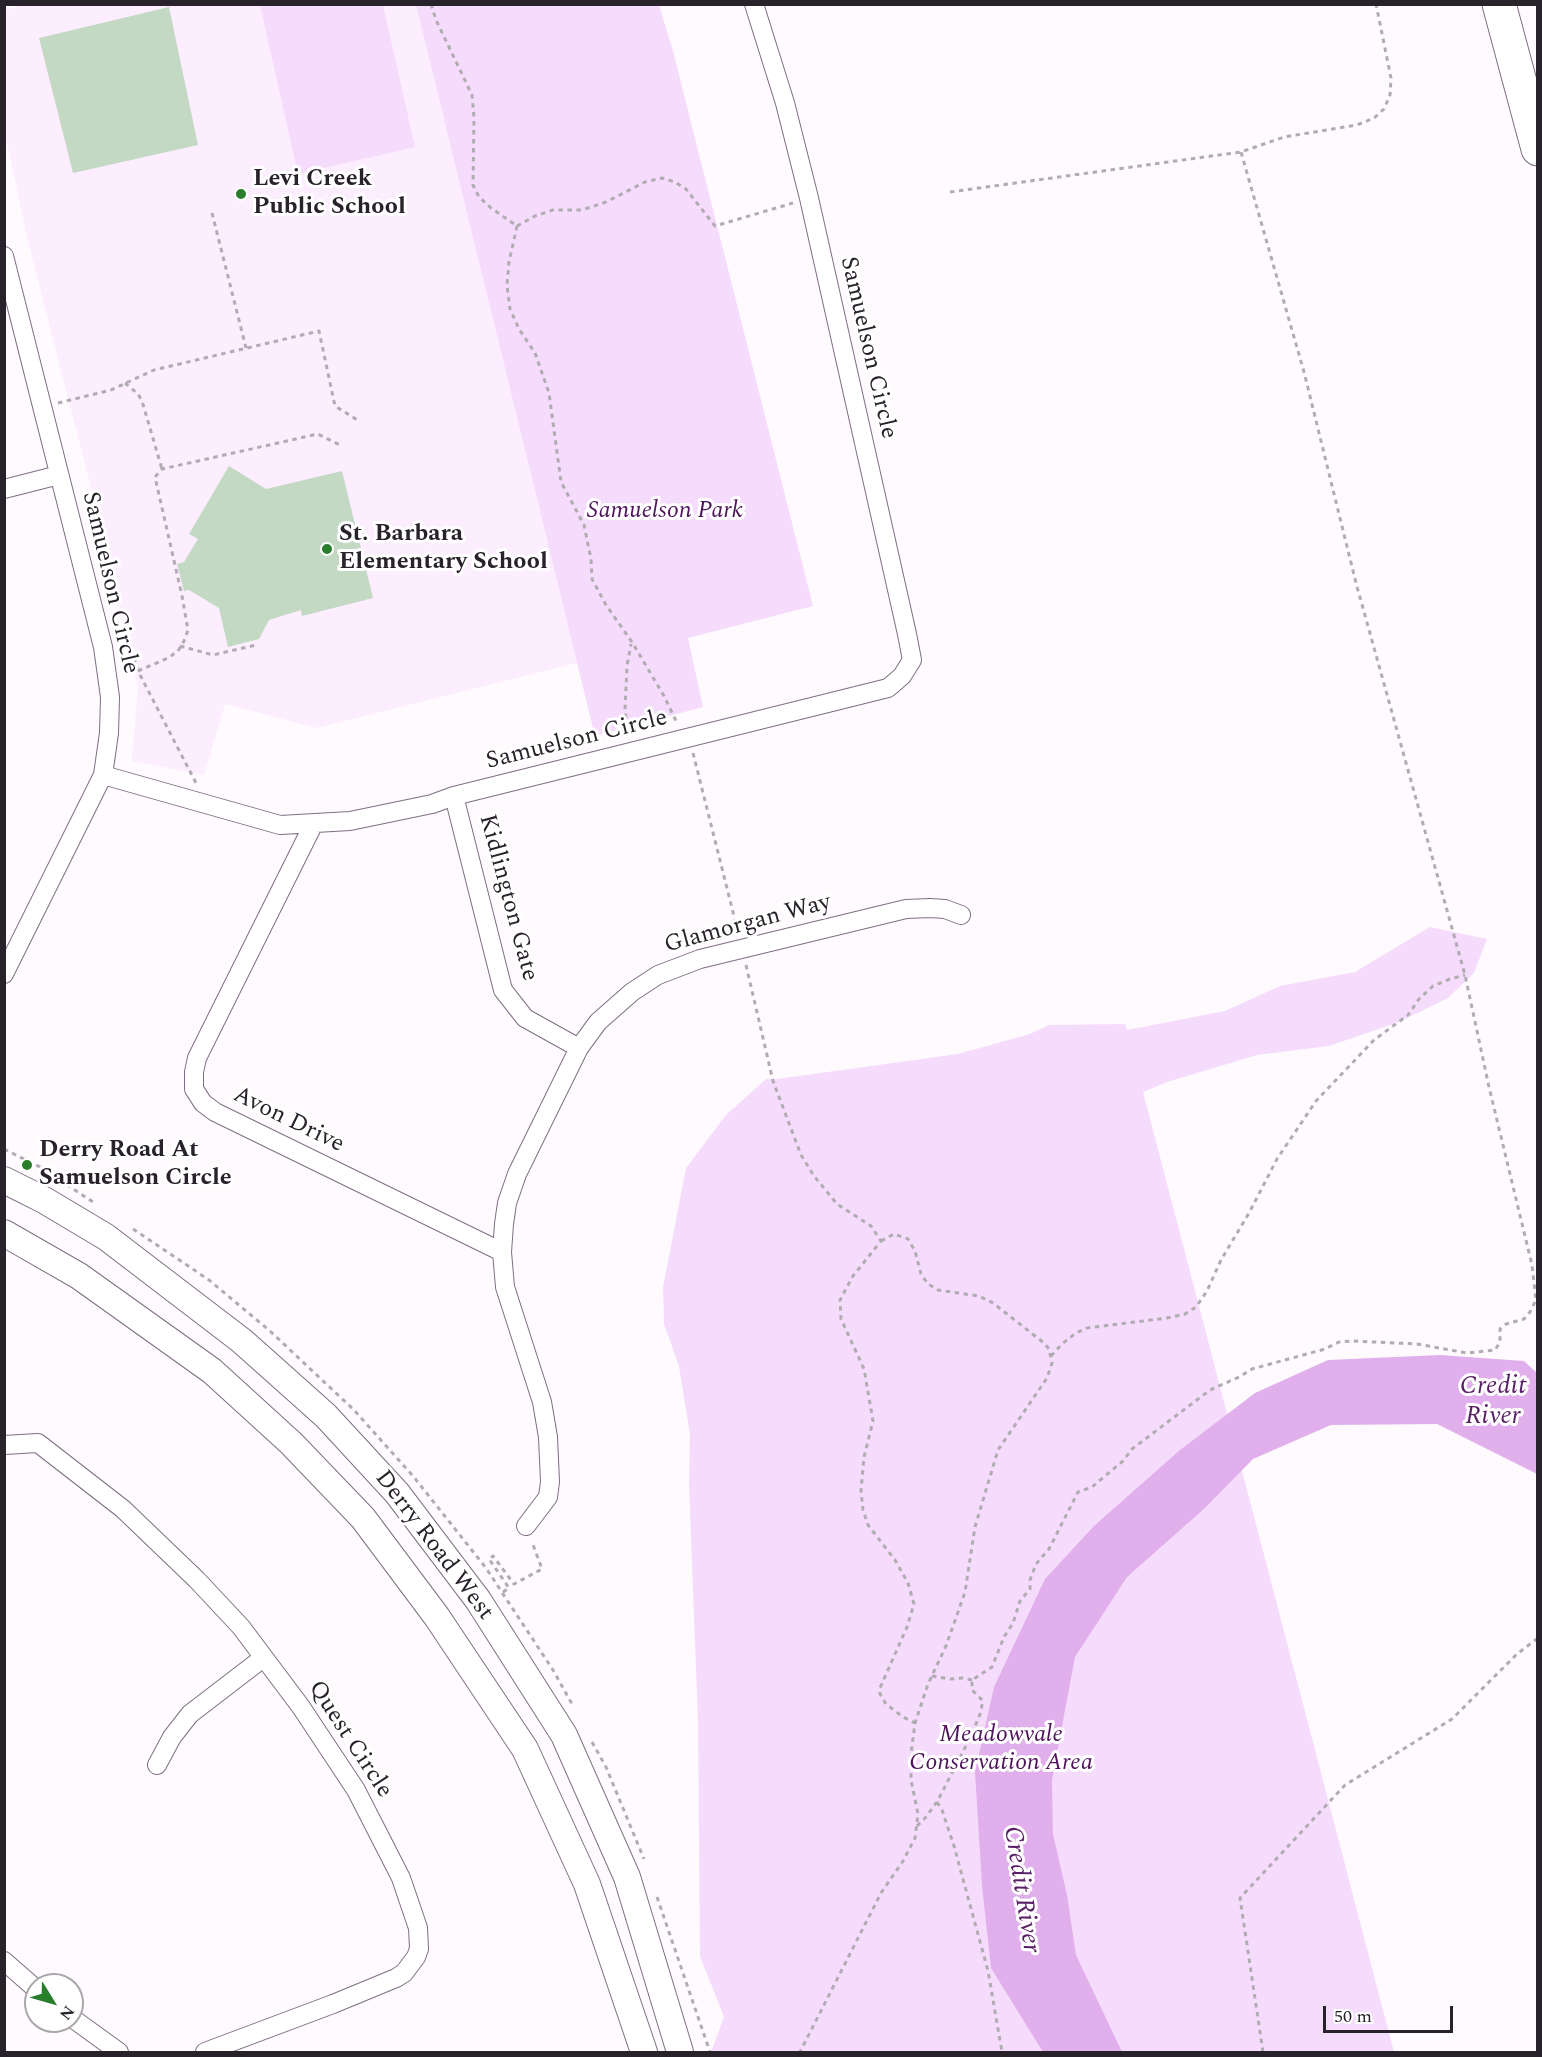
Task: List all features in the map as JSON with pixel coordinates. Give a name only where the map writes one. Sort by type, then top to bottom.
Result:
[{"type":"highway","points":[[1499,4],[1538,149]]},
{"type":"main road","name":"Derry Road West","points":[[4,1180],[44,1200],[106,1237],[242,1341],[326,1416],[397,1493],[478,1600],[564,1735],[627,1877],[680,2052]]},
{"type":"main road","name":"Derry Road West","points":[[4,1233],[79,1276],[212,1371],[291,1443],[363,1518],[437,1617],[525,1749],[587,1884],[644,2052]]},
{"type":"street","name":"Samuelson Circle","points":[[5,260],[105,658],[110,697],[109,733],[103,775],[280,825],[350,821],[432,804],[454,796],[888,688],[902,676],[912,660],[809,198],[784,103],[754,4]]},
{"type":"street","points":[[4,489],[59,475]]},
{"type":"street","points":[[4,974],[103,775]]},
{"type":"street","name":"Kidlington Gate","points":[[454,796],[503,990],[525,1018],[579,1048]]},
{"type":"street","name":"Avon Drive","points":[[314,823],[197,1058],[194,1089],[203,1103],[215,1112],[502,1252]]},
{"type":"street","name":"Glamorgan Way","points":[[526,1526],[548,1497],[550,1482],[548,1437],[542,1402],[507,1296],[502,1252],[507,1203],[517,1174],[579,1048],[598,1022],[632,992],[658,975],[700,959],[906,909],[945,909],[961,915]]},
{"type":"street","name":"Quest Circle","points":[[4,1445],[38,1443],[123,1509],[197,1580],[241,1627],[301,1707],[356,1790],[401,1878],[418,1928],[417,1956],[396,1978],[205,2052]]},
{"type":"street","points":[[157,1765],[172,1737],[190,1714],[263,1658]]},
{"type":"street","points":[[4,1962],[24,1979]]},
{"type":"street","points":[[84,2027],[119,2052]]},
{"type":"path","points":[[431,4],[436,20],[472,94],[473,184],[479,197],[517,226]]},
{"type":"path","points":[[950,192],[1241,152],[1284,137],[1357,125],[1374,118],[1384,109],[1390,94],[1391,78],[1376,4]]},
{"type":"path","points":[[932,1676],[972,1680],[992,1667],[1004,1637],[1013,1623],[1020,1601],[1030,1589],[1030,1580],[1036,1564],[1049,1550],[1078,1492],[1092,1487],[1123,1461],[1132,1449],[1210,1390],[1252,1369],[1325,1349],[1339,1342],[1416,1344],[1467,1353],[1495,1350],[1500,1342],[1500,1329],[1506,1324],[1524,1319],[1536,1300],[1532,1265],[1465,975],[1356,583],[1304,372],[1241,152]]},
{"type":"path","points":[[681,730],[664,696],[592,579],[591,559],[584,525],[561,482],[549,393],[535,353],[510,309],[507,285],[509,262],[517,226],[535,216],[553,210],[582,210],[599,205],[645,182],[662,178],[686,189],[715,226],[809,198]]},
{"type":"path","points":[[212,213],[246,348]]},
{"type":"path","points":[[42,406],[111,390],[154,370],[319,331],[335,405],[359,421]]},
{"type":"path","points":[[125,383],[138,394],[142,401],[162,470]]},
{"type":"path","points":[[138,671],[168,658],[180,646],[188,630],[155,477],[162,470],[318,434],[340,445]]},
{"type":"path","points":[[632,642],[627,666],[625,709],[632,753]]},
{"type":"path","points":[[180,646],[213,655],[256,645]]},
{"type":"path","points":[[134,658],[138,671],[193,776],[205,804]]},
{"type":"path","points":[[692,750],[739,937]]},
{"type":"path","points":[[744,958],[773,1082],[801,1155],[814,1176],[837,1204],[871,1226],[881,1241]]},
{"type":"path","points":[[1051,1356],[1076,1333],[1087,1328],[1167,1318],[1185,1314],[1196,1307],[1207,1291],[1221,1260],[1277,1159],[1316,1101],[1374,1040],[1408,1014],[1433,986],[1465,975]]},
{"type":"path","points":[[801,2052],[881,1893],[903,1861],[915,1838],[918,1814],[911,1780],[911,1755],[915,1723],[965,1592],[975,1527],[998,1449],[1047,1378],[1052,1364],[1044,1342],[993,1304],[979,1296],[938,1290],[928,1284],[921,1274],[915,1251],[908,1239],[894,1234],[881,1241],[853,1276],[840,1300],[842,1319],[864,1369],[873,1421],[864,1457],[861,1491],[863,1510],[868,1525],[895,1560],[908,1583],[914,1604],[907,1627],[881,1682],[880,1694],[886,1704],[903,1718],[915,1723]]},
{"type":"path","points":[[502,1592],[509,1588],[489,1560],[493,1556],[514,1584],[542,1569],[526,1526]]},
{"type":"path","points":[[1263,2052],[1240,1898],[1345,1785],[1452,1719],[1517,1654],[1538,1638]]},
{"type":"path","points":[[917,1826],[937,1802],[980,1714],[983,1701],[972,1690],[972,1680]]},
{"type":"path","points":[[937,1802],[954,1846],[988,1971],[1002,2052]]},
{"type":"shaded area","points":[[28,4],[416,5],[577,663],[317,728],[225,704],[204,775],[132,761],[138,687],[88,476],[28,241],[5,133],[4,10]]},
{"type":"green space","points":[[260,5],[383,5],[415,147],[298,174]]},
{"type":"green space","name":"Samuelson Park","points":[[416,5],[659,5],[673,51],[813,606],[688,638],[703,707],[595,736]]},
{"type":"green space","name":"Meadowvale Conservation Area","points":[[1430,927],[1487,939],[1474,973],[1448,998],[1399,1022],[1329,1046],[1257,1055],[1167,1082],[1143,1092],[1394,2052],[711,2052],[724,2017],[700,1956],[698,1722],[689,1483],[690,1435],[679,1366],[664,1324],[663,1287],[686,1168],[726,1115],[766,1079],[958,1054],[1030,1034],[1049,1025],[1125,1024],[1127,1030],[1225,1011],[1280,986],[1355,972]]},
{"type":"water","name":"Credit River","points":[[1440,1355],[1524,1361],[1537,1373],[1537,1474],[1437,1424],[1331,1425],[1253,1459],[1205,1508],[1127,1577],[1075,1657],[1052,1780],[1053,1834],[1067,1895],[1076,1955],[1122,2052],[1043,2052],[991,1968],[982,1886],[975,1772],[994,1687],[1045,1579],[1094,1526],[1180,1450],[1255,1393],[1328,1360]]},
{"type":"building","points":[[169,7],[198,145],[73,173],[39,38]]},
{"type":"building","points":[[229,466],[266,489],[342,471],[373,598],[302,616],[301,610],[269,620],[259,639],[228,647],[219,608],[189,590],[184,591],[177,564],[184,562],[198,539],[189,534]]},
{"type":"place","name":"Levi Creek Public School","points":[[241,194]]},
{"type":"place","name":"St. Barbara Elementary School","points":[[327,549]]},
{"type":"place","name":"Derry Road At Samuelson Circle","points":[[27,1165]]}]
